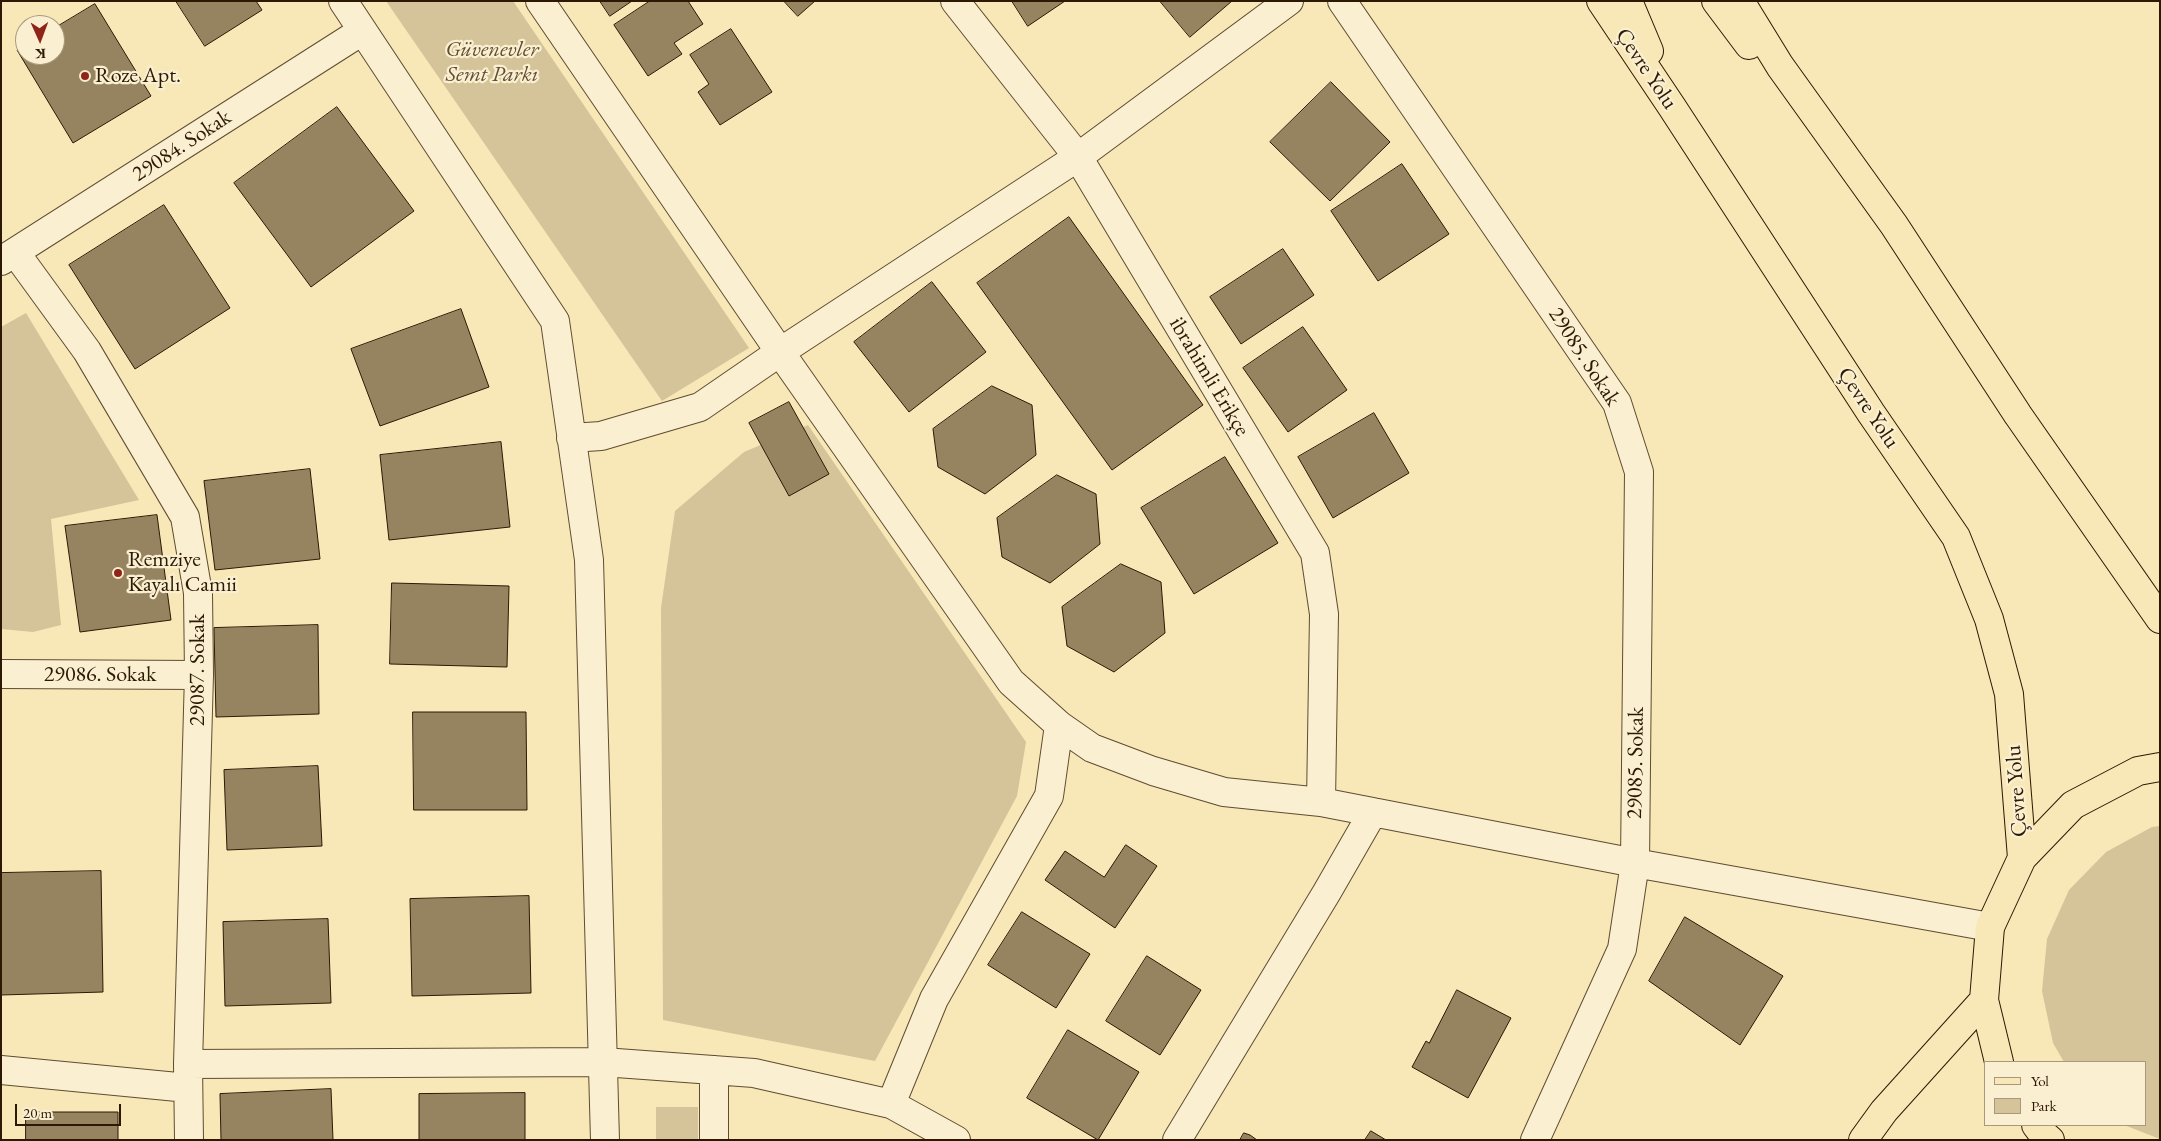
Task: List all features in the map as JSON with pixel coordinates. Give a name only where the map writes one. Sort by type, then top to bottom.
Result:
[{"type":"main road","name":"Çevre Yolu","points":[[1601,1],[1871,413],[1956,537],[1989,619],[2009,694],[2022,858]]},
{"type":"main road","points":[[1628,1],[1672,107]]},
{"type":"main road","points":[[1716,1],[1894,225]]},
{"type":"main road","points":[[1740,1],[1780,66],[1894,225],[2013,407],[2160,619]]},
{"type":"main road","points":[[2000,1061],[1984,1000],[1990,927],[2022,858],[2073,805],[2138,771],[2160,767]]},
{"type":"main road","points":[[1863,1140],[1884,1111],[1984,1000]]},
{"type":"main road","points":[[2037,1126],[2050,1140]]},
{"type":"street","points":[[343,1],[554,321],[589,560],[606,1140]]},
{"type":"street","points":[[540,1],[780,352],[1011,682],[1059,725],[1092,748],[1154,771],[1224,792],[1321,802],[1635,863],[1990,927]]},
{"type":"street","name":"ibrahimli Erikçe","points":[[954,1],[1078,157],[1315,553],[1324,614],[1321,802]]},
{"type":"street","points":[[572,438],[601,436],[700,407],[780,352],[1078,157],[1289,1]]},
{"type":"street","name":"29085. Sokak","points":[[1342,1],[1618,403],[1639,472],[1635,863],[1622,949],[1534,1140]]},
{"type":"street","name":"29084. Sokak","points":[[8,256],[362,30]]},
{"type":"street","name":"29087. Sokak","points":[[8,256],[87,351],[185,517],[198,594],[199,675],[188,1076],[189,1140]]},
{"type":"street","name":"29086. Sokak","points":[[1,674],[199,675]]},
{"type":"street","points":[[891,1104],[934,999],[1049,796],[1059,725]]},
{"type":"street","points":[[1177,1140],[1327,892],[1373,812]]},
{"type":"street","points":[[1,1070],[188,1076],[603,1062],[714,1070],[754,1073],[891,1104],[956,1140]]},
{"type":"street","points":[[714,1070],[714,1140]]},
{"type":"green space","name":"Güvenevler Semt Parkı","points":[[386,1],[513,1],[749,348],[662,401]]},
{"type":"green space","points":[[26,313],[139,500],[51,519],[61,625],[33,632],[1,629],[1,327]]},
{"type":"green space","points":[[808,425],[1026,742],[1017,796],[875,1061],[663,1020],[661,608],[675,511],[744,452]]},
{"type":"green space","points":[[2160,826],[2160,1139],[2127,1126],[2146,1126],[2146,1061],[2063,1061],[2053,1043],[2042,991],[2047,939],[2069,890],[2106,852],[2152,827]]},
{"type":"green space","points":[[656,1107],[698,1107],[698,1140],[656,1140]]},
{"type":"building","points":[[176,1],[256,1],[262,10],[205,46]]},
{"type":"building","points":[[600,1],[632,1],[610,16]]},
{"type":"building","points":[[650,1],[688,1],[703,24],[674,43],[682,54],[648,76],[614,25]]},
{"type":"building","points":[[784,1],[815,1],[798,16]]},
{"type":"building","points":[[1012,1],[1065,1],[1028,26]]},
{"type":"building","points":[[1160,1],[1232,1],[1190,37]]},
{"type":"building","name":"Roze Apt.","points":[[95,4],[151,96],[73,143],[26,65],[65,65],[65,22]]},
{"type":"building","points":[[731,29],[772,92],[720,125],[698,92],[709,84],[690,55]]},
{"type":"building","points":[[1331,82],[1390,142],[1330,201],[1270,142]]},
{"type":"building","points":[[337,107],[414,211],[311,287],[234,183]]},
{"type":"building","points":[[1402,164],[1449,234],[1378,281],[1331,211]]},
{"type":"building","points":[[164,205],[230,308],[135,369],[69,265]]},
{"type":"building","points":[[1069,217],[1203,405],[1112,470],[977,283]]},
{"type":"building","points":[[1283,249],[1314,295],[1241,344],[1210,297]]},
{"type":"building","points":[[932,282],[986,352],[909,412],[854,342]]},
{"type":"building","points":[[461,309],[489,387],[380,426],[351,349]]},
{"type":"building","points":[[1303,327],[1347,390],[1288,432],[1243,368]]},
{"type":"building","points":[[992,386],[1032,405],[1036,455],[985,494],[938,467],[933,429]]},
{"type":"building","points":[[789,402],[829,474],[789,496],[749,423]]},
{"type":"building","points":[[1374,413],[1409,473],[1333,518],[1298,457]]},
{"type":"building","points":[[501,442],[510,527],[389,540],[380,455]]},
{"type":"building","points":[[1225,457],[1278,543],[1194,594],[1141,508]]},
{"type":"building","points":[[310,469],[320,559],[215,570],[204,481]]},
{"type":"building","points":[[1057,475],[1096,494],[1100,544],[1050,583],[1002,557],[997,518]]},
{"type":"building","name":"Remziye Kayalı Camii","points":[[157,515],[171,620],[80,632],[65,526]]},
{"type":"building","points":[[1121,564],[1161,582],[1165,633],[1114,672],[1067,646],[1062,607]]},
{"type":"building","points":[[392,583],[509,586],[507,667],[390,664]]},
{"type":"building","points":[[318,625],[319,714],[216,717],[214,628]]},
{"type":"building","points":[[413,712],[526,712],[527,810],[414,810]]},
{"type":"building","points":[[318,766],[322,846],[227,850],[224,770]]},
{"type":"building","points":[[1126,845],[1157,866],[1115,928],[1045,880],[1065,851],[1104,877]]},
{"type":"building","points":[[101,871],[103,992],[1,995],[1,873]]},
{"type":"building","points":[[529,896],[531,993],[412,996],[410,899]]},
{"type":"building","points":[[1022,912],[1090,954],[1056,1008],[988,965]]},
{"type":"building","points":[[1685,917],[1783,976],[1740,1045],[1649,981]]},
{"type":"building","points":[[328,919],[331,1003],[225,1006],[223,922]]},
{"type":"building","points":[[1147,956],[1201,990],[1160,1055],[1106,1021]]},
{"type":"building","points":[[1457,990],[1511,1018],[1468,1098],[1412,1067],[1426,1041],[1429,1043]]},
{"type":"building","points":[[1068,1030],[1139,1072],[1098,1140],[1027,1098]]},
{"type":"building","points":[[331,1089],[333,1140],[221,1140],[220,1094]]},
{"type":"building","points":[[525,1093],[525,1140],[419,1140],[419,1094]]},
{"type":"building","points":[[26,1112],[118,1112],[118,1140],[26,1140]]},
{"type":"building","points":[[1371,1131],[1386,1140],[1365,1140]]},
{"type":"building","points":[[1244,1133],[1250,1135],[1257,1140],[1240,1140]]},
{"type":"place","name":"Roze Apt.","points":[[85,76]]},
{"type":"place","name":"Remziye Kayalı Camii","points":[[118,573]]}]
